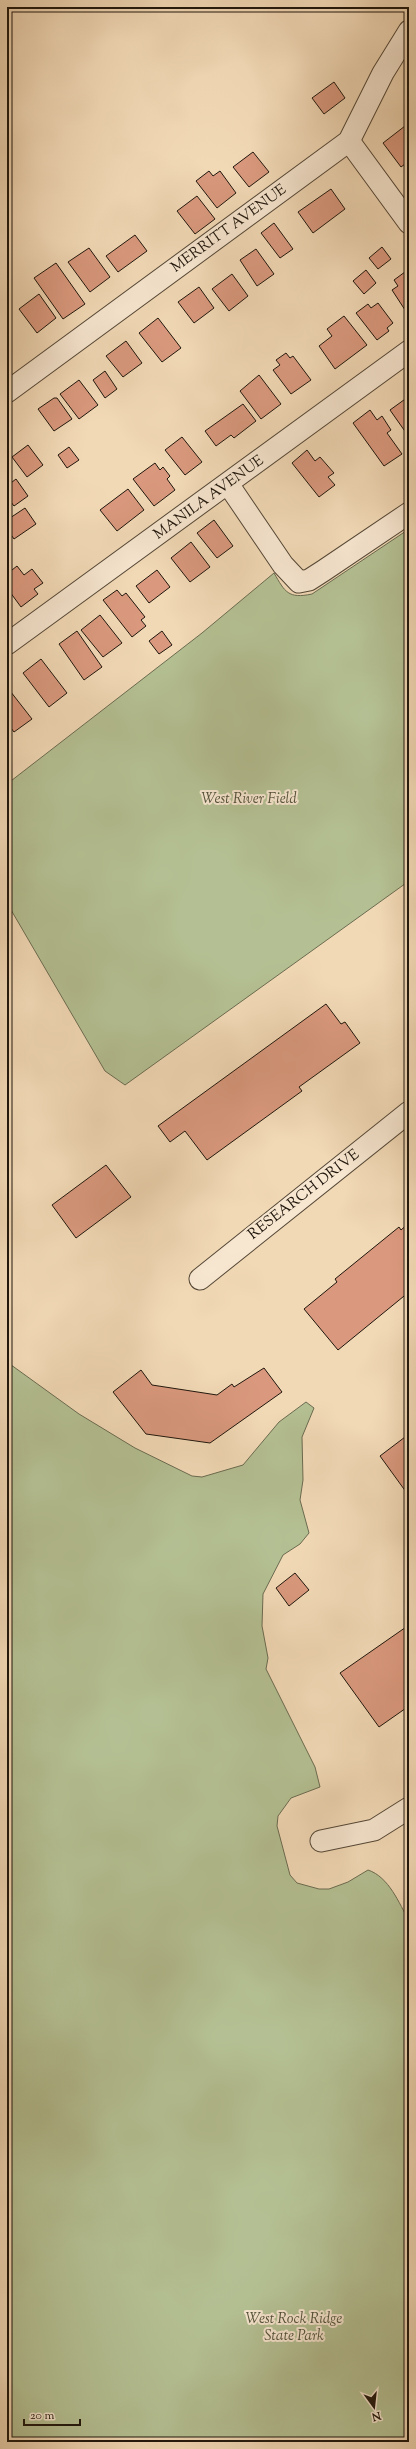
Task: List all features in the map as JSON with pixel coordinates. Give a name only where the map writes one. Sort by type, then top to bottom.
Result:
[{"type":"street","name":"MERRITT AVENUE","points":[[7,392],[349,141],[384,73],[409,31]]},
{"type":"street","points":[[349,141],[409,223]]},
{"type":"street","name":"MANILA AVENUE","points":[[7,644],[409,351]]},
{"type":"street","points":[[228,484],[282,565],[299,582],[318,574],[409,513]]},
{"type":"street","name":"RESEARCH DRIVE","points":[[200,1279],[409,1112]]},
{"type":"street","points":[[321,1841],[374,1830],[409,1808]]},
{"type":"green space","name":"West River Field","points":[[409,529],[409,881],[125,1085],[105,1071],[7,903],[7,784],[202,633],[274,573],[281,585],[292,595],[297,596],[312,594]]},
{"type":"green space","name":"West Rock Ridge State Park","points":[[7,1362],[79,1414],[135,1448],[192,1476],[202,1477],[243,1465],[279,1422],[306,1402],[314,1408],[302,1437],[303,1480],[300,1500],[309,1533],[300,1544],[283,1555],[263,1594],[262,1626],[268,1658],[266,1669],[315,1767],[320,1787],[291,1798],[278,1816],[277,1826],[290,1875],[297,1883],[319,1889],[329,1889],[348,1882],[368,1870],[375,1873],[388,1884],[409,1921],[409,2442],[7,2442]]},
{"type":"building","points":[[334,82],[345,98],[324,114],[312,98]]},
{"type":"building","points":[[405,126],[409,132],[409,161],[401,167],[383,143]]},
{"type":"building","points":[[253,152],[269,172],[249,187],[233,167]]},
{"type":"building","points":[[209,171],[213,176],[220,171],[236,193],[217,208],[196,181]]},
{"type":"building","points":[[331,189],[345,209],[313,233],[298,212]]},
{"type":"building","points":[[197,196],[215,219],[195,234],[177,211]]},
{"type":"building","points":[[274,223],[293,249],[280,258],[261,233]]},
{"type":"building","points":[[135,235],[147,251],[118,272],[106,256]]},
{"type":"building","points":[[382,247],[391,259],[378,269],[369,258]]},
{"type":"building","points":[[89,248],[110,277],[90,292],[68,262]]},
{"type":"building","points":[[256,249],[274,274],[257,286],[240,260]]},
{"type":"building","points":[[56,263],[85,304],[63,319],[34,278]]},
{"type":"building","points":[[409,269],[409,312],[407,313],[392,290],[398,286],[394,280]]},
{"type":"building","points":[[366,270],[376,283],[364,294],[353,281]]},
{"type":"building","points":[[232,274],[248,296],[229,311],[212,289]]},
{"type":"building","points":[[199,287],[214,308],[194,323],[178,302]]},
{"type":"building","points":[[39,294],[56,318],[37,333],[19,309]]},
{"type":"building","points":[[378,303],[393,323],[387,328],[389,331],[377,340],[356,313],[368,304],[371,308]]},
{"type":"building","points":[[344,316],[367,345],[335,369],[319,346],[332,336],[327,329]]},
{"type":"building","points":[[158,318],[181,348],[162,362],[139,333]]},
{"type":"building","points":[[126,341],[142,363],[123,377],[106,356]]},
{"type":"building","points":[[286,353],[290,358],[293,356],[311,380],[291,394],[273,370],[280,365],[276,360]]},
{"type":"building","points":[[105,371],[117,389],[105,398],[93,380]]},
{"type":"building","points":[[259,375],[281,404],[261,419],[240,391]]},
{"type":"building","points":[[79,380],[98,405],[79,419],[60,394]]},
{"type":"building","points":[[408,397],[409,399],[409,437],[390,410]]},
{"type":"building","points":[[54,398],[57,398],[72,419],[54,431],[38,409]]},
{"type":"building","points":[[243,404],[256,421],[234,438],[231,435],[216,446],[205,431]]},
{"type":"building","points":[[370,410],[377,420],[382,416],[391,430],[387,433],[402,454],[384,466],[353,423]]},
{"type":"building","points":[[182,437],[202,462],[185,475],[165,450]]},
{"type":"building","points":[[28,445],[43,465],[27,477],[12,457]]},
{"type":"building","points":[[69,447],[79,460],[67,468],[58,455]]},
{"type":"building","points":[[307,450],[315,461],[320,457],[334,473],[328,477],[335,485],[319,497],[292,463]]},
{"type":"building","points":[[155,463],[160,470],[163,467],[170,476],[167,479],[175,490],[154,506],[133,479]]},
{"type":"building","points":[[16,479],[28,496],[14,506],[7,497],[7,486]]},
{"type":"building","points":[[128,489],[144,510],[117,531],[100,510]]},
{"type":"building","points":[[25,508],[36,524],[14,539],[7,529],[7,520]]},
{"type":"building","points":[[214,520],[233,546],[217,558],[197,533]]},
{"type":"building","points":[[191,542],[210,567],[190,582],[171,558]]},
{"type":"building","points":[[17,566],[24,575],[32,569],[43,583],[34,589],[38,594],[21,607],[7,588],[7,574]]},
{"type":"building","points":[[157,570],[170,587],[149,603],[136,586]]},
{"type":"building","points":[[117,590],[122,596],[126,593],[145,617],[141,620],[146,626],[132,637],[103,600]]},
{"type":"building","points":[[100,615],[122,643],[103,657],[81,630]]},
{"type":"building","points":[[77,631],[102,667],[84,680],[59,644]]},
{"type":"building","points":[[162,631],[172,645],[159,654],[149,641]]},
{"type":"building","points":[[41,659],[67,693],[49,707],[23,673]]},
{"type":"building","points":[[7,687],[32,719],[14,732],[7,723]]},
{"type":"building","points":[[326,1004],[341,1024],[345,1022],[360,1043],[299,1087],[302,1091],[207,1160],[185,1131],[170,1142],[158,1126]]},
{"type":"building","points":[[106,1165],[131,1197],[76,1238],[52,1205]]},
{"type":"building","points":[[409,1223],[409,1292],[338,1350],[304,1309],[337,1282],[335,1279],[399,1227],[401,1230]]},
{"type":"building","points":[[264,1368],[282,1392],[210,1443],[146,1434],[113,1392],[141,1370],[152,1385],[217,1395],[232,1384],[234,1387]]},
{"type":"building","points":[[409,1434],[409,1496],[380,1456]]},
{"type":"building","points":[[295,1573],[309,1590],[289,1606],[276,1588]]},
{"type":"building","points":[[409,1625],[409,1706],[379,1727],[340,1673]]}]
